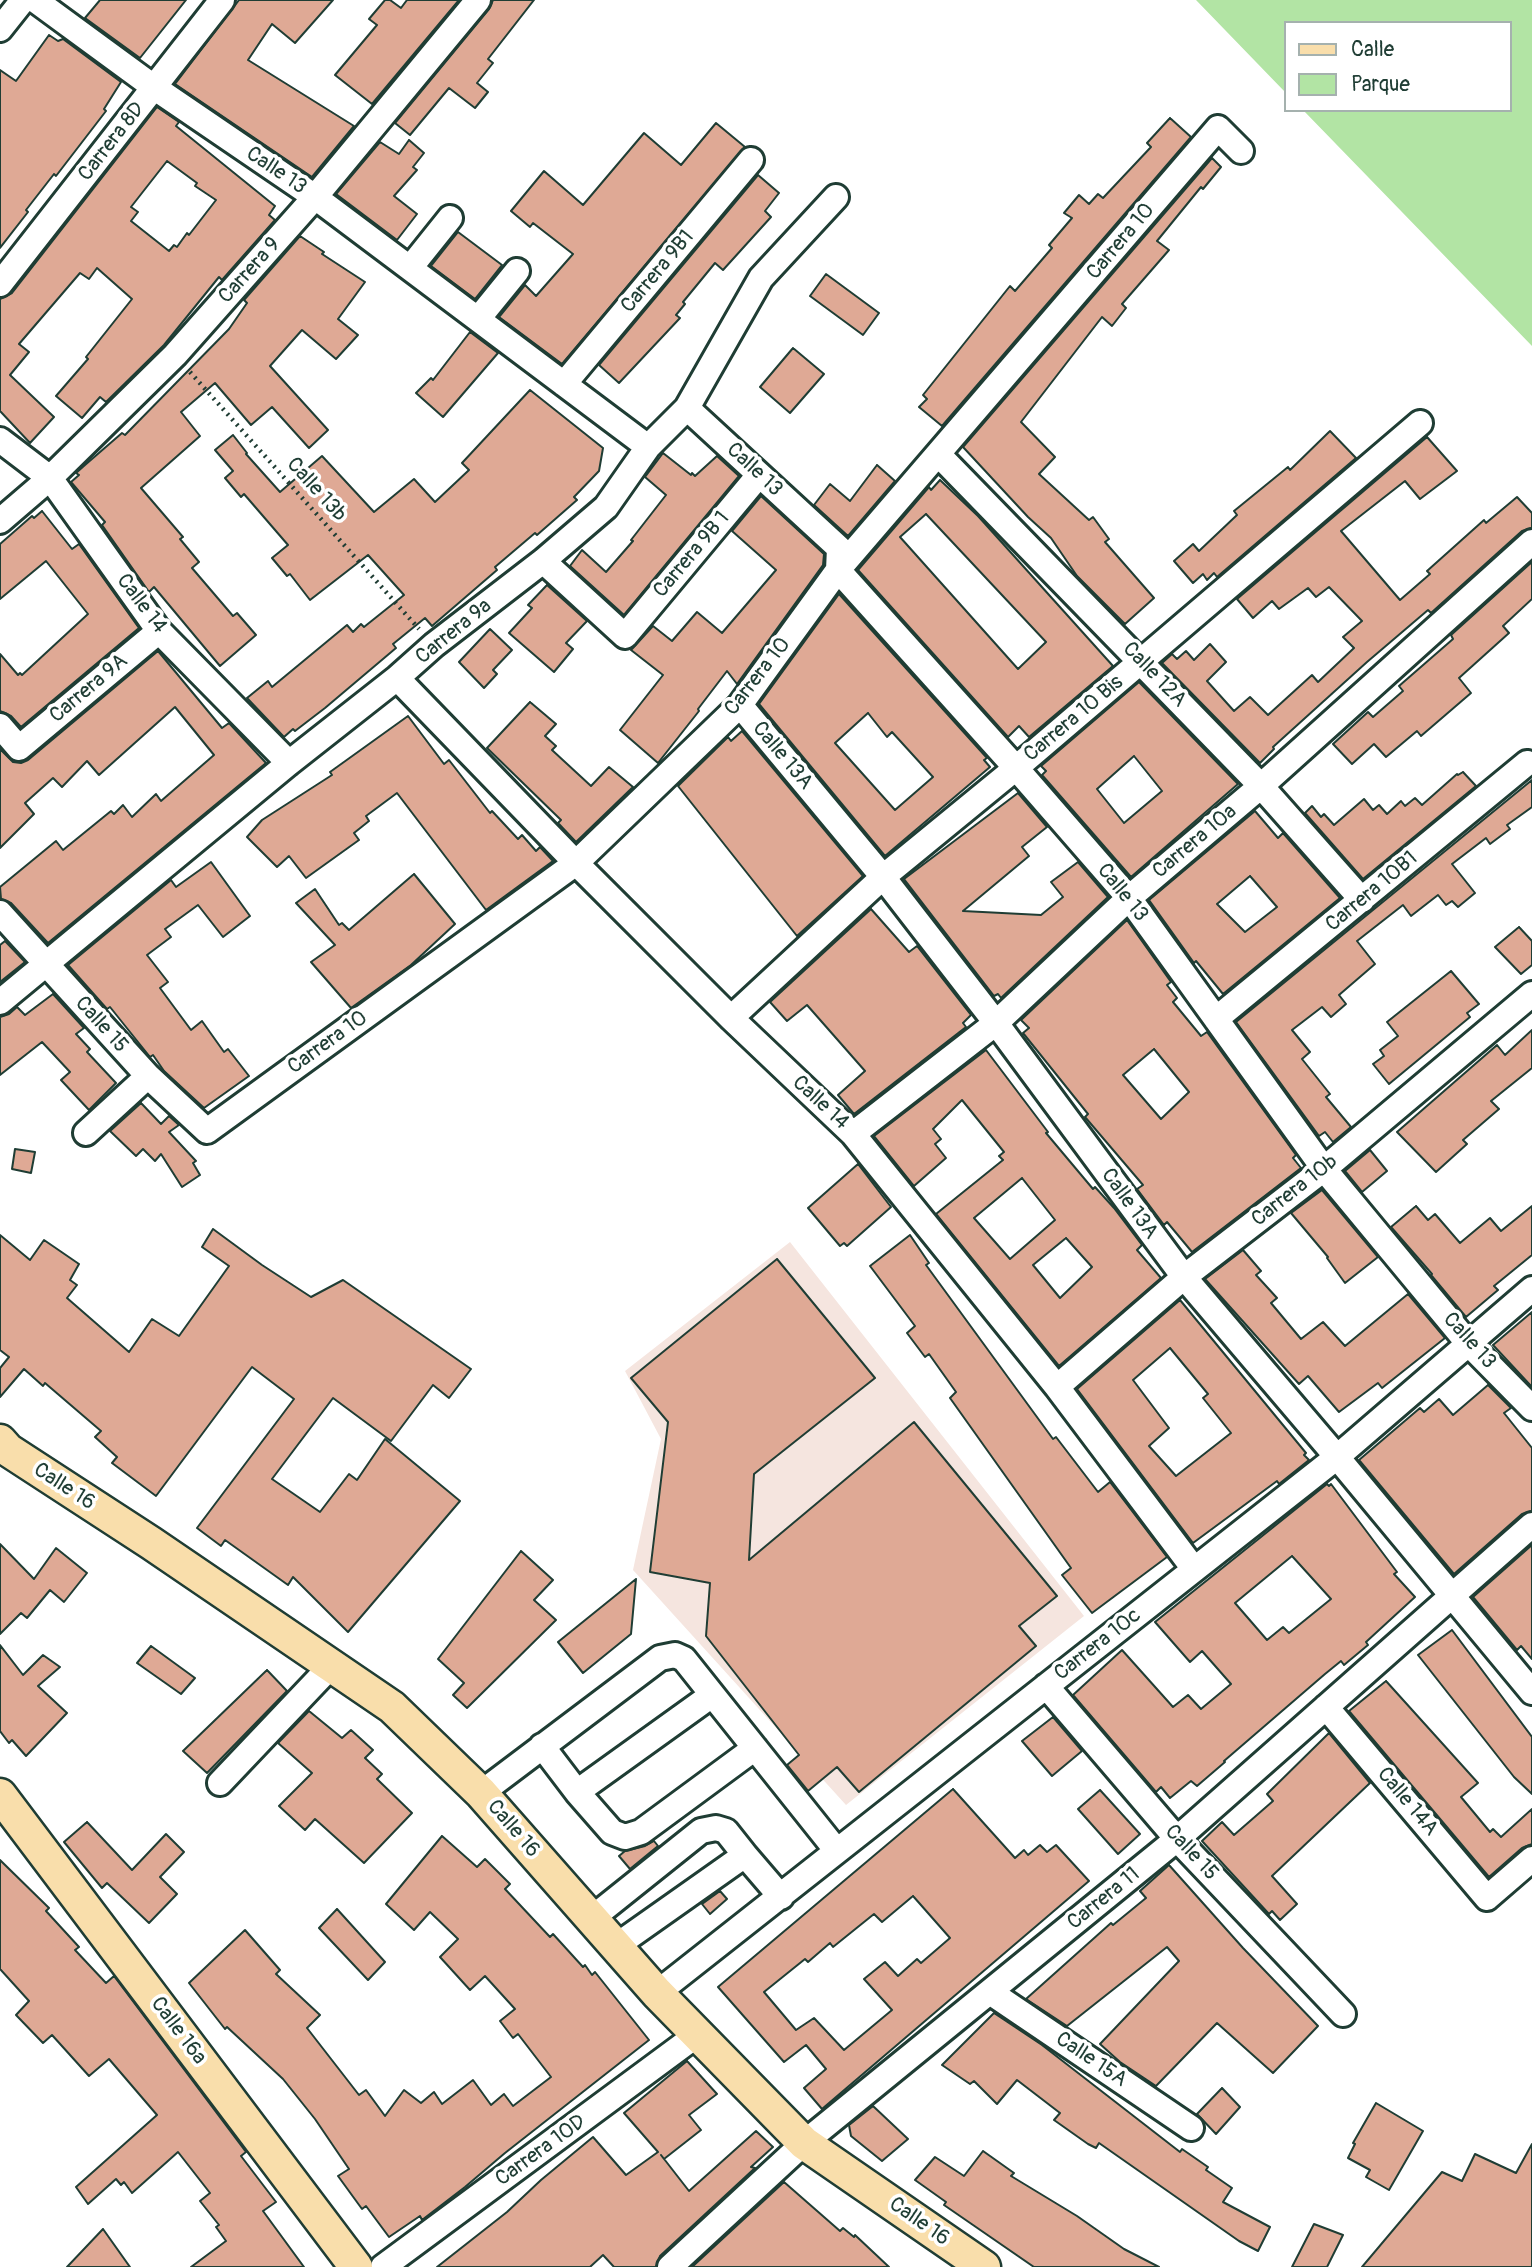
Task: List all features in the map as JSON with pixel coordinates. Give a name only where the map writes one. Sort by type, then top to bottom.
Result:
[{"type":"main road","name":"Calle 16","points":[[0,1441],[8,1450],[392,1706],[481,1793],[657,1993],[804,2143],[984,2267]]},
{"type":"main road","name":"Calle 16a","points":[[0,1795],[356,2267]]},
{"type":"street","points":[[0,29],[23,0]]},
{"type":"street","name":"Calle 13","points":[[35,0],[155,88],[316,197],[648,447]]},
{"type":"street","name":"Carrera 8D","points":[[0,284],[222,0]]},
{"type":"street","name":"Carrera 9","points":[[0,521],[50,478],[175,355],[316,197],[478,0]]},
{"type":"street","name":"Carrera 10","points":[[207,1131],[576,863],[740,705],[838,570],[1218,128],[1241,151]]},
{"type":"street","name":"Carrera 9B1","points":[[564,384],[751,160]]},
{"type":"street","name":"Carrera 9a","points":[[0,1002],[434,645],[544,561],[606,507],[648,447],[687,408],[761,278],[836,197]]},
{"type":"street","points":[[410,268],[450,218]]},
{"type":"street","points":[[478,319],[517,271]]},
{"type":"street","name":"Calle 13","points":[[687,408],[839,548],[838,570],[1129,898],[1324,1169],[1468,1343],[1532,1408]]},
{"type":"street","name":"Carrera 10 Bis","points":[[731,1018],[883,877],[1142,662],[1420,423]]},
{"type":"street","name":"Calle 14","points":[[0,440],[50,478],[159,631],[289,763]]},
{"type":"street","name":"Calle 12A","points":[[939,455],[1261,786],[1362,901]]},
{"type":"street","name":"Carrera 9B 1","points":[[544,561],[625,636],[759,475]]},
{"type":"street","name":"Carrera 10a","points":[[853,1134],[996,1023],[1129,898],[1261,786],[1532,542]]},
{"type":"street","name":"Carrera 9A","points":[[0,726],[19,748],[159,631]]},
{"type":"street","name":"Calle 14","points":[[397,678],[576,863],[731,1018],[853,1134],[1057,1387],[1195,1569]]},
{"type":"street","name":"Calle 13A","points":[[740,705],[883,877],[996,1023],[1184,1277],[1338,1457],[1532,1692]]},
{"type":"street","name":"Carrera 10B1","points":[[1216,1019],[1527,763]]},
{"type":"street","name":"Calle 15","points":[[0,913],[148,1076],[207,1131]]},
{"type":"street","name":"Carrera 10b","points":[[1057,1387],[1184,1277],[1324,1169],[1532,994]]},
{"type":"street","points":[[86,1133],[148,1076]]},
{"type":"street","name":"Carrera 10c","points":[[657,1993],[1338,1457],[1532,1289]]},
{"type":"street","name":"Carrera 11","points":[[670,2267],[804,2143],[1177,1839],[1532,1525]]},
{"type":"street","points":[[481,1793],[660,1658],[675,1655],[684,1659],[837,1851]]},
{"type":"street","points":[[220,1783],[331,1666]]},
{"type":"street","name":"Calle 15","points":[[1046,1686],[1177,1839],[1343,2014]]},
{"type":"street","points":[[576,1792],[712,1695]]},
{"type":"street","name":"Calle 14A","points":[[1326,1707],[1487,1898],[1532,1859]]},
{"type":"street","points":[[542,1746],[576,1792],[612,1832],[625,1837],[641,1832],[755,1748]]},
{"type":"street","points":[[591,1919],[701,1831],[716,1828],[726,1831],[781,1897]]},
{"type":"street","points":[[616,1946],[745,1856]]},
{"type":"street","name":"Calle 15A","points":[[990,1992],[1191,2128]]},
{"type":"street","name":"Carrera 10D","points":[[383,2267],[698,2034]]},
{"type":"path","name":"Calle 13b","points":[[175,355],[434,645]]},
{"type":"shaded area","points":[[790,1242],[1084,1616],[846,1805],[633,1570],[661,1439],[625,1371]]},
{"type":"green space","points":[[1196,0],[1532,0],[1532,346],[1305,112],[1511,112],[1511,21],[1284,21],[1284,91]]},
{"type":"building","points":[[100,0],[186,0],[140,58],[85,18]]},
{"type":"building","points":[[239,0],[333,0],[295,43],[272,24],[248,60],[354,126],[312,177],[175,84]]},
{"type":"building","points":[[385,0],[390,0],[401,8],[407,0],[459,0],[372,104],[335,75],[377,25],[369,19]]},
{"type":"building","points":[[493,0],[534,0],[488,59],[493,63],[477,83],[488,92],[475,108],[449,88],[410,135],[395,123],[489,9]]},
{"type":"building","points":[[49,35],[58,41],[63,39],[121,82],[104,109],[106,111],[26,210],[28,212],[0,248],[0,70],[16,81]]},
{"type":"building","points":[[157,107],[179,122],[176,126],[275,206],[269,215],[275,220],[222,280],[219,277],[164,345],[106,402],[100,397],[82,418],[56,396],[88,359],[86,357],[132,299],[97,268],[89,279],[80,273],[19,344],[29,352],[10,375],[54,417],[30,443],[0,411],[0,299],[12,293]],"holes":[[[167,161],[197,183],[195,186],[216,200],[177,247],[174,245],[169,251],[131,221],[138,212],[131,207]]]},
{"type":"building","points":[[1170,118],[1191,137],[942,426],[919,407],[927,399],[923,395],[1010,286],[1015,291],[1052,248],[1049,245],[1072,218],[1064,213],[1079,195],[1089,204],[1098,194],[1103,198],[1151,147],[1147,143]]},
{"type":"building","points":[[716,123],[745,147],[562,364],[499,317],[525,285],[536,296],[573,254],[533,223],[530,227],[511,211],[544,171],[583,205],[644,133],[681,165]]},
{"type":"building","points":[[409,140],[424,153],[413,167],[417,170],[394,196],[417,214],[397,240],[336,194],[380,142],[399,154]]},
{"type":"building","points":[[1212,158],[1221,167],[1157,241],[1169,250],[1122,304],[1126,308],[1112,326],[1102,317],[1021,422],[1055,457],[1039,474],[1089,520],[1093,517],[1109,539],[1105,542],[1154,598],[1125,624],[1077,576],[1051,538],[963,447]]},
{"type":"building","points":[[758,175],[779,193],[765,211],[771,217],[723,270],[715,263],[683,302],[685,304],[676,315],[680,318],[619,383],[599,365]]},
{"type":"building","points":[[458,232],[502,265],[475,299],[431,266]]},
{"type":"building","points":[[300,236],[365,282],[338,319],[358,335],[336,359],[302,330],[270,366],[328,430],[309,448],[272,407],[251,425],[215,383],[181,412],[200,436],[141,488],[183,537],[180,539],[199,562],[192,568],[233,616],[237,613],[256,635],[220,666],[154,587],[149,592],[102,525],[105,522],[71,482],[85,465],[122,433],[125,435],[229,329],[247,303],[244,300]]},
{"type":"building","points":[[826,274],[879,313],[863,335],[810,296]]},
{"type":"building","points":[[470,332],[498,353],[443,417],[416,393],[431,378],[433,380]]},
{"type":"building","points":[[793,348],[824,374],[790,413],[760,387]]},
{"type":"building","points":[[530,390],[603,448],[599,471],[574,497],[577,500],[495,567],[497,570],[432,626],[425,618],[393,644],[396,648],[325,708],[284,737],[247,698],[268,681],[272,687],[347,625],[353,632],[361,624],[364,627],[404,595],[368,555],[310,600],[290,574],[287,576],[272,558],[288,545],[244,494],[241,497],[225,478],[233,471],[215,450],[233,435],[280,492],[322,456],[374,512],[414,479],[435,502],[469,470],[462,463]]},
{"type":"building","points":[[1330,431],[1356,458],[1217,577],[1214,573],[1207,580],[1203,574],[1193,583],[1174,561],[1193,544],[1199,551],[1237,515],[1234,511],[1288,467],[1290,470]]},
{"type":"building","points":[[1427,437],[1457,471],[1420,499],[1405,481],[1341,531],[1400,600],[1430,574],[1427,571],[1484,520],[1486,523],[1517,497],[1532,513],[1532,528],[1522,531],[1431,613],[1428,610],[1367,662],[1273,747],[1260,763],[1162,663],[1172,654],[1177,659],[1186,651],[1194,660],[1210,644],[1226,662],[1207,681],[1234,711],[1250,697],[1268,715],[1312,675],[1318,682],[1354,648],[1343,637],[1362,621],[1329,587],[1316,597],[1308,588],[1279,609],[1272,601],[1253,618],[1237,599]]},
{"type":"building","points":[[663,453],[691,475],[692,473],[695,476],[717,456],[739,476],[624,615],[570,566],[582,550],[606,572],[633,541],[631,540],[666,495],[645,477]]},
{"type":"building","points":[[877,465],[895,481],[848,536],[814,505],[830,484],[850,501]]},
{"type":"building","points":[[940,480],[978,516],[1113,666],[1029,737],[1019,726],[1008,737],[858,570],[929,487],[931,490]],"holes":[[[926,514],[1046,642],[1018,669],[900,537]]]},
{"type":"building","points":[[761,496],[824,554],[823,565],[737,684],[727,671],[658,763],[620,730],[663,675],[631,650],[653,626],[672,641],[697,612],[722,633],[776,570],[732,531]]},
{"type":"building","points":[[42,511],[72,549],[79,544],[139,628],[21,727],[11,716],[0,711],[0,654],[18,675],[22,675],[88,614],[46,561],[0,599],[0,544],[32,516],[34,518]]},
{"type":"building","points":[[1532,562],[1532,599],[1503,626],[1509,633],[1459,678],[1471,693],[1421,736],[1417,731],[1386,757],[1374,744],[1352,764],[1333,744],[1368,712],[1373,717],[1403,691],[1399,686],[1453,639],[1451,635]]},
{"type":"building","points":[[547,585],[587,621],[566,643],[573,649],[554,672],[509,633],[532,608],[528,605]]},
{"type":"building","points":[[839,594],[987,758],[984,760],[990,767],[885,856],[759,704]],"holes":[[[868,713],[887,737],[892,732],[933,777],[895,810],[835,743]]]},
{"type":"building","points":[[490,629],[512,650],[493,670],[497,674],[484,688],[459,662]]},
{"type":"building","points":[[158,651],[222,728],[229,723],[266,763],[48,943],[11,903],[1,899],[0,887],[56,841],[63,850],[111,811],[114,814],[123,805],[132,817],[156,794],[161,801],[214,755],[175,707],[99,775],[87,761],[62,787],[53,778],[25,803],[34,814],[0,848],[0,749],[13,762],[28,760]]},
{"type":"building","points":[[1139,682],[1238,784],[1131,877],[1042,775],[1046,771],[1041,766]],"holes":[[[1134,756],[1162,791],[1124,823],[1097,789]]]},
{"type":"building","points":[[530,702],[556,724],[545,736],[556,746],[552,750],[591,786],[609,767],[633,787],[576,842],[558,823],[561,820],[487,748]]},
{"type":"building","points":[[408,716],[444,764],[449,760],[490,813],[492,811],[518,839],[522,835],[536,851],[540,847],[553,861],[486,910],[397,793],[366,816],[369,821],[354,833],[359,840],[306,878],[289,856],[277,867],[247,837],[262,820],[332,775],[330,772]]},
{"type":"building","points":[[742,731],[863,876],[797,936],[678,786],[728,737],[731,741]]},
{"type":"building","points":[[1463,772],[1476,786],[1363,879],[1305,813],[1312,806],[1321,817],[1324,814],[1334,825],[1364,799],[1373,810],[1379,805],[1387,814],[1401,801],[1405,806],[1415,798],[1422,805],[1457,774]]},
{"type":"building","points":[[1532,780],[1532,807],[1507,825],[1510,829],[1490,844],[1486,838],[1452,864],[1475,893],[1458,907],[1452,901],[1446,905],[1438,895],[1411,916],[1403,905],[1357,941],[1375,964],[1339,995],[1346,1004],[1331,1017],[1322,1007],[1292,1030],[1310,1052],[1302,1059],[1330,1094],[1326,1097],[1351,1127],[1333,1142],[1325,1132],[1319,1136],[1236,1022]]},
{"type":"building","points":[[1018,793],[1047,827],[1022,847],[1029,856],[963,911],[1041,915],[1063,897],[1051,882],[1078,862],[1108,897],[1001,998],[998,994],[994,996],[904,879]]},
{"type":"building","points":[[1255,811],[1278,838],[1283,833],[1340,898],[1223,994],[1196,961],[1194,963],[1149,900]],"holes":[[[1250,876],[1277,907],[1245,932],[1217,904]]]},
{"type":"building","points":[[211,862],[250,916],[223,937],[198,905],[165,929],[171,937],[147,955],[168,982],[160,988],[191,1030],[202,1021],[224,1052],[228,1049],[249,1076],[204,1108],[164,1071],[153,1055],[150,1057],[110,1007],[107,1009],[68,965],[171,880],[176,887]]},
{"type":"building","points":[[414,874],[455,924],[411,965],[351,1008],[311,962],[335,945],[296,903],[315,889],[339,925],[342,923],[349,930]]},
{"type":"building","points":[[871,909],[909,952],[917,946],[971,1015],[963,1023],[966,1027],[854,1114],[838,1095],[865,1071],[807,1005],[787,1021],[770,1002]]},
{"type":"building","points":[[1127,920],[1171,982],[1167,985],[1177,998],[1173,1002],[1201,1036],[1207,1032],[1296,1155],[1293,1158],[1301,1168],[1192,1252],[1167,1222],[1164,1225],[1137,1189],[1143,1185],[1085,1117],[1088,1114],[1023,1033],[1029,1028],[1021,1020]],"holes":[[[1154,1049],[1189,1092],[1161,1119],[1123,1075]]]},
{"type":"building","points":[[1519,927],[1532,941],[1532,965],[1521,974],[1495,947]]},
{"type":"building","points":[[5,941],[25,962],[0,982],[0,945]]},
{"type":"building","points":[[1451,971],[1479,1004],[1467,1013],[1470,1017],[1389,1084],[1373,1064],[1384,1056],[1380,1050],[1398,1036],[1387,1022]]},
{"type":"building","points":[[53,994],[84,1028],[76,1034],[90,1049],[87,1052],[116,1083],[89,1110],[61,1080],[70,1072],[42,1042],[0,1075],[0,1017],[17,1007],[25,1015]]},
{"type":"building","points":[[1532,1030],[1532,1068],[1491,1101],[1499,1109],[1463,1140],[1467,1144],[1436,1172],[1397,1132],[1497,1045],[1505,1055]]},
{"type":"building","points":[[986,1050],[1048,1132],[1046,1133],[1093,1189],[1095,1187],[1114,1208],[1142,1245],[1137,1250],[1161,1278],[1059,1366],[936,1214],[1003,1160],[999,1156],[1004,1152],[962,1100],[933,1129],[941,1139],[935,1144],[946,1158],[914,1186],[874,1136]],"holes":[[[1022,1178],[1055,1220],[1010,1259],[974,1218]],[[1066,1238],[1092,1267],[1060,1298],[1033,1265]]]},
{"type":"building","points":[[141,1103],[161,1124],[169,1116],[179,1125],[169,1132],[196,1161],[193,1163],[200,1175],[182,1187],[161,1154],[155,1161],[143,1149],[136,1156],[110,1131]]},
{"type":"building","points":[[15,1149],[35,1152],[31,1173],[12,1169]]},
{"type":"building","points":[[1370,1150],[1387,1171],[1362,1192],[1345,1171]]},
{"type":"building","points":[[858,1164],[891,1207],[847,1246],[844,1243],[840,1246],[808,1208]]},
{"type":"building","points":[[1322,1190],[1378,1257],[1345,1283],[1328,1257],[1291,1213]]},
{"type":"building","points":[[1416,1206],[1428,1220],[1435,1214],[1460,1243],[1490,1218],[1501,1231],[1532,1206],[1532,1255],[1494,1286],[1498,1290],[1466,1317],[1391,1227]]},
{"type":"building","points":[[213,1229],[311,1297],[343,1280],[471,1369],[449,1398],[433,1385],[391,1441],[333,1398],[272,1479],[320,1512],[349,1474],[357,1480],[385,1439],[460,1501],[348,1632],[293,1577],[288,1585],[225,1540],[221,1546],[197,1528],[294,1399],[252,1367],[156,1496],[112,1463],[117,1457],[95,1437],[101,1431],[45,1383],[43,1386],[24,1369],[0,1397],[0,1368],[9,1357],[0,1350],[0,1235],[30,1260],[44,1240],[79,1264],[70,1280],[77,1285],[67,1298],[129,1352],[152,1319],[179,1336],[229,1266],[202,1247]]},
{"type":"building","points":[[910,1235],[929,1263],[926,1265],[1053,1439],[1056,1437],[1098,1492],[1110,1482],[1167,1557],[1092,1613],[1062,1575],[1071,1568],[950,1398],[956,1392],[929,1354],[925,1357],[907,1333],[915,1326],[870,1266]]},
{"type":"building","points":[[1243,1250],[1261,1271],[1256,1275],[1277,1298],[1271,1303],[1301,1339],[1323,1322],[1345,1346],[1408,1294],[1445,1338],[1382,1388],[1378,1383],[1339,1412],[1308,1376],[1299,1384],[1205,1279]]},
{"type":"building","points":[[777,1259],[875,1378],[754,1474],[749,1560],[914,1422],[1057,1596],[1019,1626],[1036,1646],[859,1792],[837,1767],[808,1791],[787,1765],[799,1755],[706,1636],[710,1583],[650,1572],[668,1422],[631,1378]]},
{"type":"building","points":[[1180,1300],[1309,1460],[1193,1543],[1077,1389]],"holes":[[[1170,1348],[1208,1394],[1203,1398],[1231,1433],[1176,1476],[1149,1446],[1169,1428],[1133,1380]]]},
{"type":"building","points":[[1532,1312],[1532,1387],[1493,1345]]},
{"type":"building","points":[[1488,1385],[1511,1408],[1504,1413],[1532,1448],[1532,1511],[1522,1514],[1454,1574],[1359,1460],[1420,1408],[1424,1412],[1439,1399],[1453,1415]]},
{"type":"building","points":[[1327,1484],[1331,1484],[1397,1572],[1394,1574],[1415,1597],[1366,1642],[1368,1645],[1344,1665],[1341,1661],[1325,1674],[1197,1786],[1191,1781],[1170,1798],[1161,1787],[1156,1792],[1073,1695],[1122,1650],[1173,1707],[1188,1695],[1201,1709],[1231,1684],[1202,1651],[1190,1662],[1155,1622]],"holes":[[[1292,1556],[1331,1599],[1289,1633],[1283,1627],[1267,1640],[1235,1603]]]},
{"type":"building","points":[[0,1544],[34,1579],[56,1548],[87,1573],[64,1602],[50,1590],[27,1618],[21,1613],[0,1634]]},
{"type":"building","points":[[1532,1545],[1532,1659],[1521,1646],[1517,1650],[1473,1597]]},
{"type":"building","points":[[521,1551],[553,1580],[534,1600],[556,1620],[467,1708],[453,1695],[464,1683],[438,1659]]},
{"type":"building","points":[[636,1579],[631,1634],[583,1673],[558,1642]]},
{"type":"building","points":[[1452,1630],[1532,1737],[1532,1794],[1514,1777],[1418,1655]]},
{"type":"building","points":[[0,1645],[23,1675],[43,1655],[60,1667],[38,1686],[67,1713],[26,1756],[12,1740],[9,1743],[0,1731]]},
{"type":"building","points":[[151,1646],[195,1678],[181,1694],[137,1663]]},
{"type":"building","points":[[267,1670],[287,1691],[207,1773],[183,1751]]},
{"type":"building","points":[[1386,1681],[1478,1783],[1461,1797],[1490,1832],[1493,1829],[1501,1837],[1532,1809],[1532,1844],[1522,1848],[1489,1877],[1349,1711]]},
{"type":"building","points":[[309,1711],[342,1738],[351,1730],[373,1750],[365,1758],[382,1774],[377,1779],[412,1813],[364,1863],[315,1819],[305,1830],[279,1806],[312,1773],[278,1743]]},
{"type":"building","points":[[1053,1717],[1082,1751],[1052,1776],[1022,1741]]},
{"type":"building","points":[[1329,1733],[1370,1783],[1272,1876],[1297,1904],[1280,1920],[1272,1911],[1269,1914],[1202,1841],[1222,1822],[1234,1835],[1273,1801],[1267,1794]]},
{"type":"building","points":[[953,1789],[1015,1858],[1024,1850],[1028,1855],[1040,1845],[1047,1852],[1056,1845],[1089,1881],[822,2109],[804,2088],[826,2069],[806,2045],[784,2062],[718,1987]],"holes":[[[913,1896],[950,1938],[921,1963],[917,1959],[898,1976],[885,1962],[864,1979],[892,2010],[844,2050],[814,2018],[796,2030],[764,1992],[805,1959],[808,1962],[830,1943],[833,1947],[874,1914],[882,1922]]]},
{"type":"building","points":[[1100,1790],[1140,1834],[1118,1854],[1078,1809]]},
{"type":"building","points":[[87,1822],[132,1870],[166,1834],[184,1852],[160,1877],[177,1894],[149,1923],[107,1883],[102,1888],[64,1842]]},
{"type":"building","points":[[442,1836],[477,1867],[485,1859],[510,1884],[505,1889],[550,1937],[553,1934],[592,1975],[595,1972],[649,2040],[422,2220],[420,2216],[389,2237],[366,2206],[362,2209],[338,2176],[349,2169],[315,2119],[283,2079],[227,2027],[225,2029],[189,1983],[245,1930],[280,1970],[276,1974],[320,2015],[307,2028],[359,2095],[366,2090],[385,2116],[404,2090],[421,2103],[434,2092],[442,2104],[473,2080],[491,2105],[504,2094],[513,2106],[551,2077],[518,2034],[513,2038],[500,2021],[515,2009],[485,1976],[470,1990],[440,1957],[458,1939],[430,1912],[414,1930],[386,1904]]},
{"type":"building","points":[[654,1841],[658,1846],[630,1869],[619,1856],[625,1851]]},
{"type":"building","points":[[0,1860],[49,1908],[46,1911],[79,1947],[75,1950],[106,1983],[114,1976],[246,2152],[241,2156],[276,2202],[263,2211],[304,2267],[191,2267],[226,2241],[216,2227],[219,2225],[200,2201],[210,2193],[178,2152],[132,2193],[124,2182],[121,2185],[116,2179],[88,2204],[76,2187],[157,2115],[109,2059],[89,2076],[52,2035],[43,2043],[16,2015],[29,2001],[0,1969]]},
{"type":"building","points":[[1169,1865],[1318,2026],[1273,2073],[1217,2023],[1156,2086],[1120,2062],[1100,2044],[1179,1961],[1167,1947],[1067,2026],[1026,1999],[1111,1923],[1113,1925],[1146,1898],[1140,1891]]},
{"type":"building","points":[[720,1891],[727,1899],[710,1914],[702,1904]]},
{"type":"building","points":[[337,1909],[385,1962],[368,1980],[319,1928]]},
{"type":"building","points":[[994,2013],[1042,2045],[1180,2152],[1182,2149],[1208,2167],[1206,2170],[1232,2188],[1223,2202],[1270,2227],[1258,2251],[1239,2241],[1099,2143],[1096,2148],[1088,2144],[1054,2120],[1060,2113],[1017,2080],[997,2104],[974,2081],[970,2084],[942,2065]]},
{"type":"building","points":[[687,2061],[717,2094],[689,2115],[701,2130],[664,2159],[689,2191],[756,2131],[773,2147],[751,2167],[755,2168],[660,2256],[656,2267],[614,2267],[603,2255],[590,2267],[437,2267],[507,2212],[593,2137],[626,2175],[658,2152],[624,2113]]},
{"type":"building","points":[[1222,2088],[1240,2107],[1216,2134],[1197,2114]]},
{"type":"building","points":[[1376,2103],[1423,2131],[1389,2190],[1366,2177],[1370,2170],[1348,2158],[1355,2144],[1353,2143]]},
{"type":"building","points":[[873,2106],[908,2139],[882,2161],[851,2136],[849,2125]]},
{"type":"building","points":[[1532,2144],[1532,2267],[1362,2267],[1442,2172],[1462,2181],[1475,2154],[1516,2173]]},
{"type":"building","points":[[983,2151],[1014,2173],[1011,2176],[1077,2216],[1124,2249],[1159,2267],[1034,2267],[944,2205],[946,2202],[915,2180],[935,2157],[964,2176]]},
{"type":"building","points":[[784,2182],[840,2231],[843,2228],[854,2237],[855,2235],[889,2267],[692,2267]]},
{"type":"building","points":[[1314,2224],[1343,2235],[1327,2267],[1292,2267]]},
{"type":"building","points":[[103,2229],[130,2267],[67,2267]]}]
